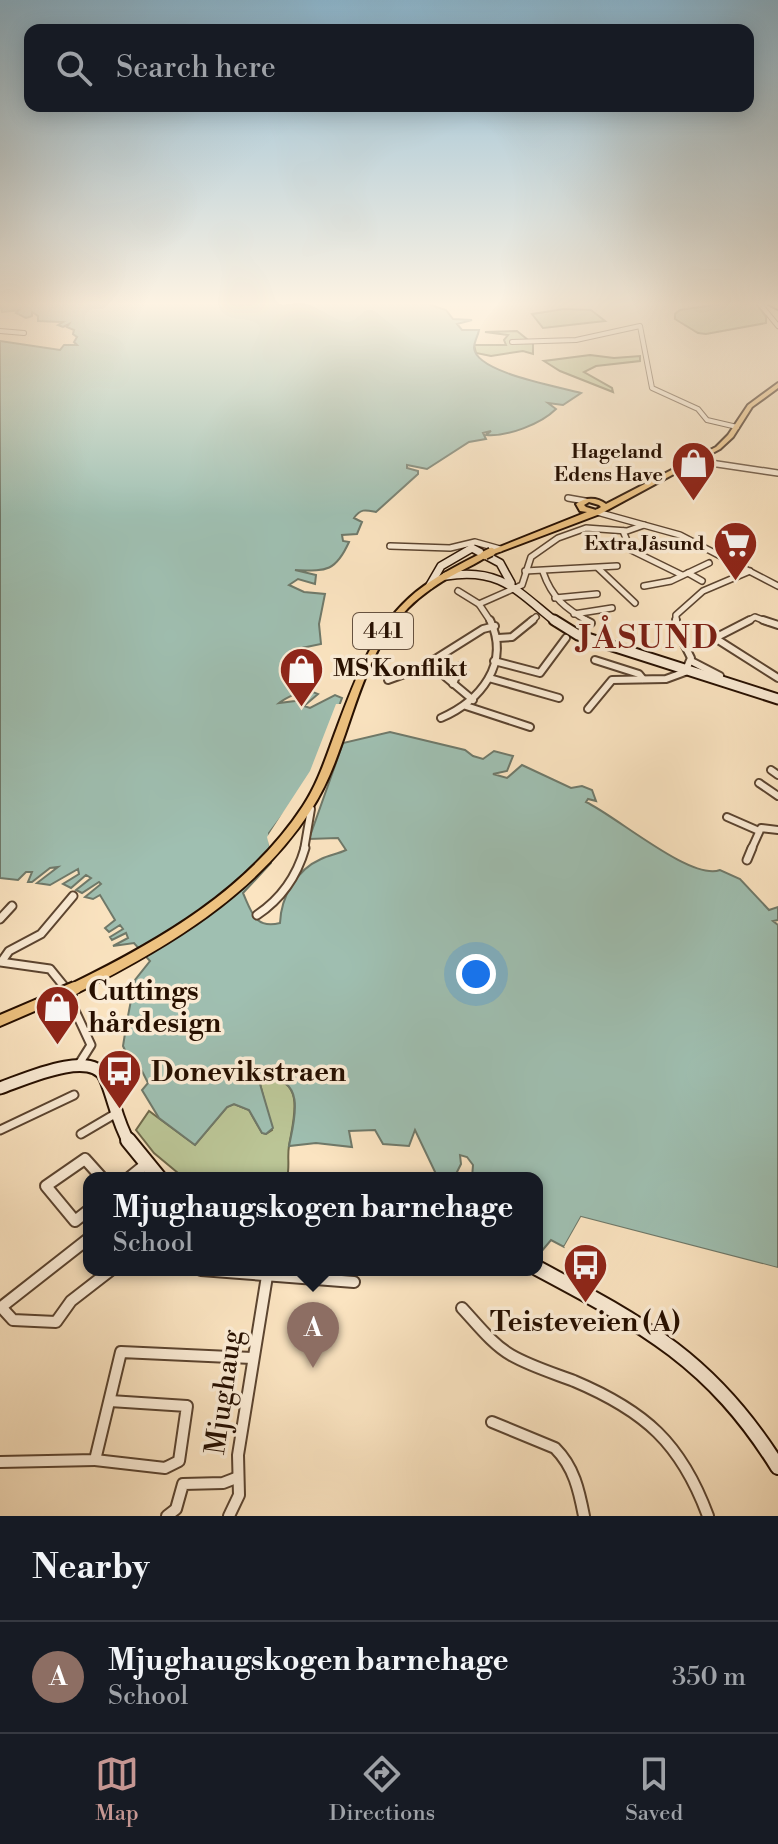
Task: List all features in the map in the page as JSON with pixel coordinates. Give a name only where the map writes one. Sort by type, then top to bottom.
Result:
[{"type":"main road","name":"441","points":[[0,1021],[121,965],[174,934],[225,897],[285,837],[323,777],[378,639],[404,606],[442,577],[492,552],[600,510],[624,495],[697,461],[722,445],[750,406],[778,385]]},
{"type":"main road","name":"441","points":[[558,524],[584,503],[624,495]]},
{"type":"main road","points":[[584,503],[600,510]]},
{"type":"main road","points":[[584,503],[600,510]]},
{"type":"main road","points":[[430,585],[441,566],[469,548],[493,558],[506,569],[514,585]]},
{"type":"main road","points":[[494,575],[495,568],[506,569]]},
{"type":"main road","points":[[442,577],[467,572],[494,575],[514,585],[545,615],[569,630],[689,666],[778,699]]},
{"type":"main road","points":[[0,1088],[79,1064],[99,1069],[115,1114],[133,1149],[153,1172]]},
{"type":"main road","points":[[543,1271],[632,1319],[678,1349],[710,1377],[741,1411],[778,1467]]},
{"type":"street","points":[[649,374],[652,388],[698,409],[707,420],[737,427]]},
{"type":"street","points":[[697,461],[778,473]]},
{"type":"street","points":[[600,510],[680,535],[778,586]]},
{"type":"street","points":[[625,531],[637,523]]},
{"type":"street","points":[[479,604],[514,585],[523,584],[525,571],[536,553],[558,538],[592,527],[625,531],[644,525]]},
{"type":"street","points":[[625,531],[631,550],[702,581]]},
{"type":"street","points":[[390,546],[450,548],[475,542],[492,552]]},
{"type":"street","points":[[644,586],[709,563]]},
{"type":"street","points":[[525,571],[617,566]]},
{"type":"street","points":[[598,568],[635,603]]},
{"type":"street","points":[[689,666],[677,630],[676,615],[703,591],[748,569]]},
{"type":"street","points":[[543,572],[546,587],[555,598],[591,623]]},
{"type":"street","points":[[441,718],[466,706],[489,678],[498,638],[495,626],[479,604],[458,591]]},
{"type":"street","points":[[612,592],[623,592]]},
{"type":"street","points":[[555,598],[597,594]]},
{"type":"street","points":[[574,614],[612,608]]},
{"type":"street","points":[[498,638],[512,637],[525,622],[536,617]]},
{"type":"street","points":[[778,625],[755,617],[734,631],[715,638],[778,678]]},
{"type":"street","points":[[725,624],[734,631]]},
{"type":"street","points":[[388,680],[439,659],[485,627],[495,626]]},
{"type":"street","points":[[494,661],[540,673],[566,638]]},
{"type":"street","points":[[556,652],[566,654]]},
{"type":"street","points":[[595,660],[639,674],[643,679]]},
{"type":"street","points":[[453,684],[460,666]]},
{"type":"street","points":[[588,709],[612,680],[671,679],[689,666]]},
{"type":"street","points":[[689,666],[731,680]]},
{"type":"street","points":[[436,669],[473,700]]},
{"type":"street","points":[[489,678],[543,690],[559,698]]},
{"type":"street","points":[[466,706],[530,727]]},
{"type":"street","points":[[759,783],[778,796]]},
{"type":"street","points":[[257,915],[278,902],[289,887],[306,837],[311,809]]},
{"type":"street","points":[[727,817],[759,831]]},
{"type":"street","points":[[747,860],[759,831],[766,827],[778,830]]},
{"type":"street","points":[[1,962],[14,947],[41,934],[73,896]]},
{"type":"street","points":[[0,919],[12,906]]},
{"type":"street","points":[[1,962],[43,966],[57,975],[91,1045],[79,1064]]},
{"type":"street","points":[[0,1130],[74,1095]]},
{"type":"street","points":[[81,1134],[115,1114]]},
{"type":"street","points":[[83,1215],[75,1221],[46,1186],[85,1159],[97,1172]]},
{"type":"street","points":[[136,1172],[145,1165]]},
{"type":"street","points":[[83,1243],[1,1307],[13,1320],[56,1322],[71,1301],[103,1276]]},
{"type":"street","name":"Mjughaug","points":[[229,1516],[239,1505],[240,1489],[236,1478],[267,1276]]},
{"type":"street","points":[[289,1276],[354,1282]]},
{"type":"street","points":[[462,1308],[513,1356],[620,1401],[656,1426],[691,1472],[708,1516]]},
{"type":"street","points":[[95,1460],[121,1352],[252,1358]]},
{"type":"street","points":[[0,1462],[95,1460],[165,1468],[179,1461],[187,1406],[110,1401]]},
{"type":"street","points":[[492,1422],[546,1444],[563,1455],[576,1480],[584,1516]]},
{"type":"street","points":[[167,1516],[176,1509],[183,1484],[223,1483],[236,1478]]},
{"type":"green space","points":[[567,374],[587,374],[612,388],[613,392]]},
{"type":"green space","points":[[267,1078],[280,1080],[293,1093],[294,1114],[288,1172],[177,1172],[154,1153],[136,1130],[149,1111],[195,1145],[227,1107],[234,1104],[249,1110],[262,1133],[266,1134],[272,1130],[260,1084]]},
{"type":"shaded area","points":[[0,374],[508,374],[581,393],[563,405],[548,403],[556,409],[542,420],[523,428],[504,434],[483,433],[486,439],[469,442],[427,469],[407,465],[418,474],[376,512],[364,510],[354,518],[362,522],[357,534],[342,535],[343,541],[349,542],[334,565],[322,570],[295,570],[316,575],[315,584],[298,579],[289,585],[304,592],[325,594],[319,624],[321,644],[292,650],[298,659],[296,662],[317,667],[316,675],[304,690],[279,703],[295,701],[313,692],[318,694],[304,706],[310,708],[335,695],[342,698],[313,775],[269,833],[271,863],[243,893],[256,918],[265,924],[280,923],[283,904],[297,877],[312,864],[346,850],[338,838],[309,839],[343,743],[390,732],[465,750],[483,759],[494,751],[513,756],[507,771],[493,774],[507,778],[522,765],[571,788],[582,786],[592,790],[596,801],[588,799],[586,802],[653,845],[691,866],[707,871],[720,870],[740,879],[769,910],[778,907],[778,920],[773,921],[778,925],[778,1268],[581,1217],[564,1247],[551,1240],[543,1250],[543,1172],[472,1172],[473,1165],[467,1157],[460,1155],[461,1164],[457,1172],[435,1172],[415,1130],[409,1146],[383,1144],[375,1130],[349,1131],[352,1147],[316,1143],[289,1146],[295,1103],[293,1093],[280,1080],[267,1078],[260,1084],[273,1128],[266,1134],[262,1133],[249,1110],[234,1104],[227,1107],[195,1145],[159,1118],[142,1090],[148,1083],[141,1069],[132,1065],[123,1046],[135,980],[150,961],[134,943],[113,946],[128,938],[126,933],[112,940],[110,937],[123,929],[120,925],[109,932],[105,928],[115,920],[100,895],[93,899],[85,897],[101,884],[99,882],[82,893],[76,890],[91,878],[86,875],[71,888],[63,884],[79,874],[78,869],[50,885],[37,883],[58,867],[50,868],[32,882],[28,882],[32,872],[26,872],[18,880],[0,878]]},
{"type":"pier","points":[[336,704],[345,704],[317,776],[273,834],[277,843],[271,853],[267,837],[310,771]]},
{"type":"pier","points":[[581,1217],[778,1268],[778,1272],[583,1222],[568,1249],[564,1247]]},
{"type":"place","name":"Hageland Edens Have","points":[[694,503]]},
{"type":"place","name":"Extra Jåsund","points":[[736,583]]},
{"type":"place","name":"MS Konflikt","points":[[302,708]]},
{"type":"place","name":"Cuttings hårdesign","points":[[57,1046]]},
{"type":"place","name":"Donevikstraen","points":[[120,1111]]},
{"type":"place","name":"Teisteveien (A)","points":[[585,1304]]},
{"type":"place","name":"Mjughaugskogen barnehage","points":[[313,1368]]},
{"type":"district","name":"JÅSUND","points":[[649,638]]}]
